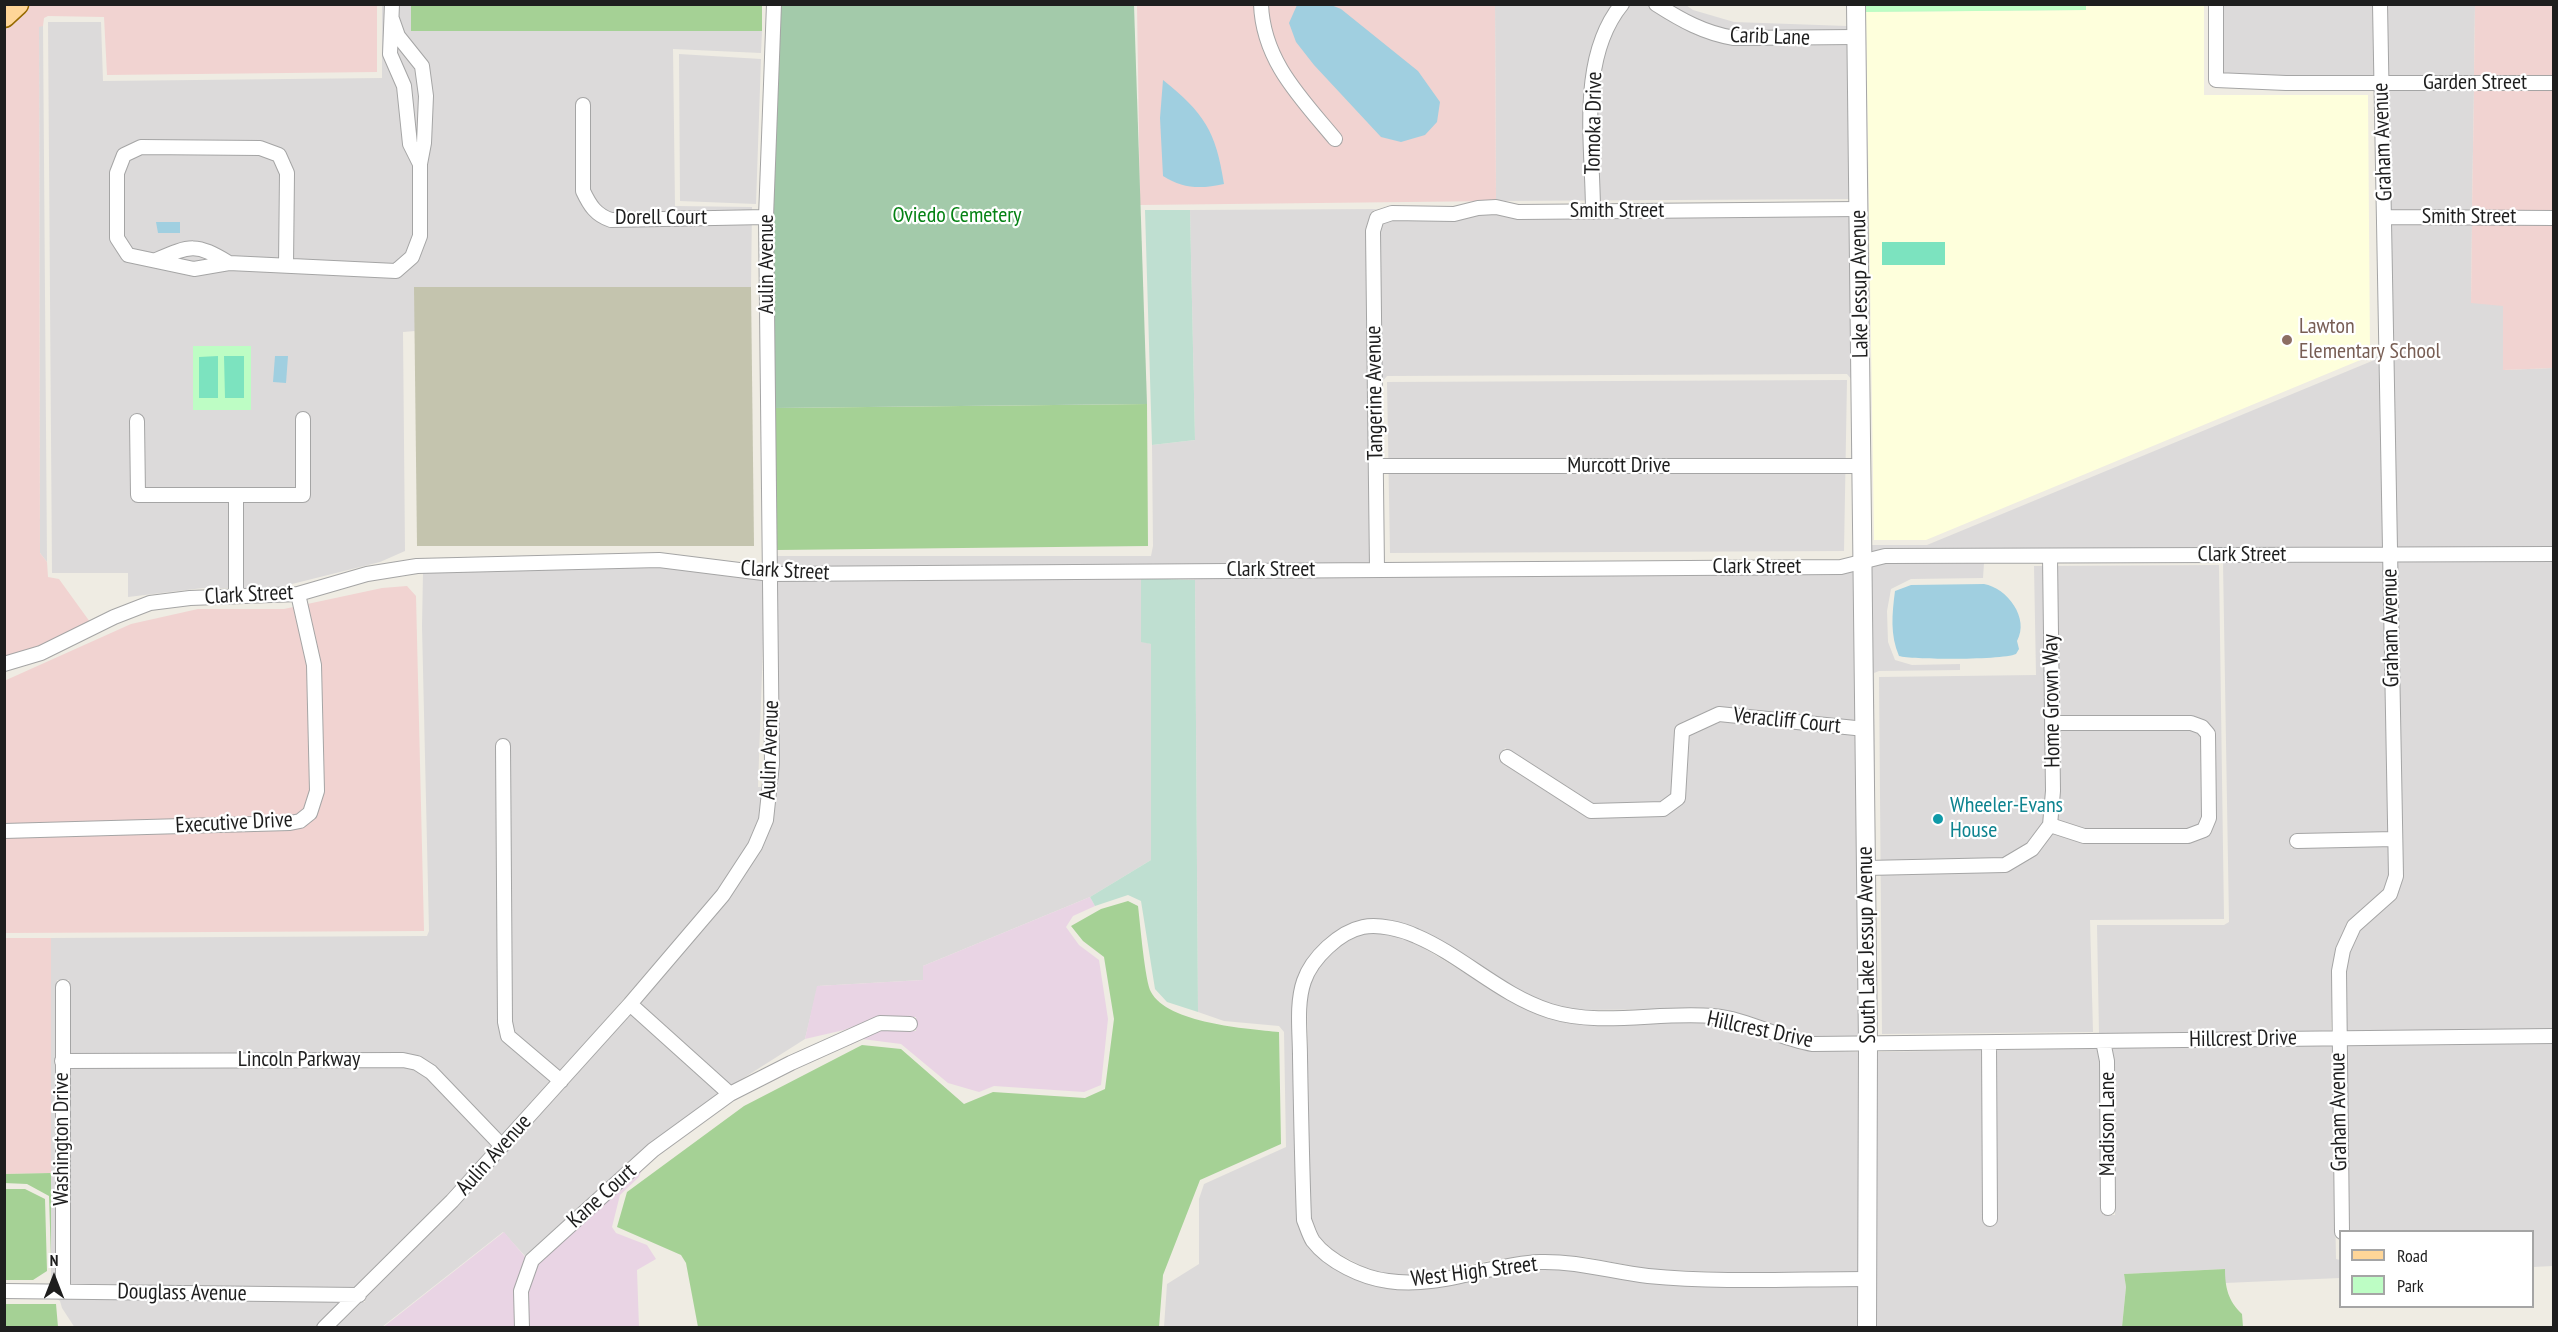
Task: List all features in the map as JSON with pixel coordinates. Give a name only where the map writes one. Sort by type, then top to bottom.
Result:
[{"type":"main road","points":[[4,16],[17,4]]},
{"type":"street","name":"Aulin Avenue","points":[[324,1328],[359,1295],[502,1146],[630,1004],[723,895],[755,846],[766,820],[772,764],[766,217],[774,4]]},
{"type":"street","points":[[1261,4],[1264,36],[1274,58],[1289,84],[1335,139]]},
{"type":"street","name":"Tomoka Drive","points":[[1593,212],[1592,76],[1599,45],[1612,17],[1622,4]]},
{"type":"street","name":"Carib Lane","points":[[1656,4],[1689,24],[1716,35],[1734,38],[1856,37]]},
{"type":"street","name":"Lake Jessup Avenue","points":[[1856,4],[1863,563]]},
{"type":"street","name":"Garden Street","points":[[2216,4],[2216,80],[2553,83]]},
{"type":"street","name":"Graham Avenue","points":[[2342,1230],[2338,971],[2343,950],[2354,926],[2390,894],[2396,876],[2380,4]]},
{"type":"street","points":[[286,265],[287,173],[279,155],[260,148],[141,147],[124,155],[117,173],[117,238],[128,255],[194,269],[229,263],[396,271],[411,257],[420,236],[420,164],[424,143],[425,78],[422,66],[398,36],[392,12]]},
{"type":"street","points":[[392,12],[390,54],[404,86],[410,144],[420,164]]},
{"type":"street","points":[[390,54],[409,47]]},
{"type":"street","points":[[404,86],[425,78]]},
{"type":"street","name":"Dorell Court","points":[[583,105],[584,191],[589,204],[600,216],[611,220],[766,217]]},
{"type":"street","name":"Smith Street","points":[[1377,218],[1392,213],[1454,214],[1487,208],[1518,212],[1859,209]]},
{"type":"street","name":"Smith Street","points":[[2385,217],[2553,218]]},
{"type":"street","name":"Tangerine Avenue","points":[[1377,218],[1373,231],[1377,569]]},
{"type":"street","points":[[156,260],[185,247],[196,246],[229,263]]},
{"type":"street","points":[[137,421],[138,495],[303,495],[303,419]]},
{"type":"street","name":"Murcott Drive","points":[[1376,466],[1862,466]]},
{"type":"street","points":[[236,495],[236,596]]},
{"type":"street","name":"Clark Street","points":[[4,664],[40,654],[114,617],[150,603],[298,594],[368,574],[417,566],[659,560],[686,561],[771,574],[1841,567],[1886,556],[2553,554]]},
{"type":"street","name":"Home Grown Way","points":[[2050,556],[2053,723],[2053,791],[2050,825]]},
{"type":"street","name":"South Lake Jessup Avenue","points":[[1863,563],[1868,1045],[1867,1328]]},
{"type":"street","name":"Executive Drive","points":[[4,831],[290,823],[300,821],[310,813],[317,791],[315,665],[298,594]]},
{"type":"street","name":"Veracliff Court","points":[[1507,757],[1591,811],[1663,809],[1678,798],[1682,731],[1719,714],[1864,729]]},
{"type":"street","points":[[1866,868],[2005,865],[2032,849],[2050,825],[2084,836],[2188,836],[2204,830],[2209,818],[2208,734],[2202,727],[2191,723],[2053,723]]},
{"type":"street","points":[[503,746],[505,1022],[508,1036],[561,1081]]},
{"type":"street","points":[[2297,841],[2395,839]]},
{"type":"street","name":"Hillcrest Drive","points":[[1301,1130],[1300,1014],[1305,978],[1318,957],[1337,940],[1362,927],[1389,927],[1416,936],[1522,1000],[1551,1011],[1577,1017],[1713,1016],[1737,1021],[1790,1040],[1813,1044],[2553,1036]]},
{"type":"street","name":"Washington Drive","points":[[63,987],[63,1291]]},
{"type":"street","points":[[630,1004],[730,1094]]},
{"type":"street","name":"Kane Court","points":[[522,1328],[521,1291],[532,1260],[653,1150],[730,1094],[829,1045],[880,1023],[910,1024]]},
{"type":"street","name":"Madison Lane","points":[[2103,1041],[2107,1061],[2108,1208]]},
{"type":"street","points":[[1989,1043],[1990,1218]]},
{"type":"street","name":"Lincoln Parkway","points":[[62,1061],[403,1060],[417,1063],[431,1072],[502,1146]]},
{"type":"street","name":"West High Street","points":[[1301,1130],[1304,1220],[1313,1241],[1332,1258],[1362,1274],[1388,1282],[1425,1282],[1494,1267],[1540,1262],[1584,1264],[1647,1276],[1718,1279],[1866,1279]]},
{"type":"street","name":"Douglass Avenue","points":[[4,1292],[359,1295]]},
{"type":"shaded area","points":[[11,4],[377,5],[377,72],[107,75],[104,17],[48,16],[44,18],[43,26],[39,27],[40,553],[47,562],[48,577],[59,579],[90,622],[39,647],[5,657],[5,11]]},
{"type":"shaded area","points":[[2086,4],[2204,5],[2204,95],[2368,95],[2370,356],[1926,540],[1874,540],[1866,12],[2086,10]]},
{"type":"shaded area","points":[[382,5],[411,5],[411,31],[762,31],[761,53],[673,49],[675,206],[752,207],[751,287],[415,287],[415,331],[403,332],[405,551],[380,562],[276,588],[203,588],[128,597],[128,573],[52,573],[48,22],[101,22],[103,81],[382,78]]},
{"type":"shaded area","points":[[1137,5],[1495,5],[1496,201],[1140,205]]},
{"type":"shaded area","points":[[1495,5],[1686,5],[1693,10],[1734,22],[1847,26],[1849,199],[1496,201]]},
{"type":"shaded area","points":[[2222,5],[2374,5],[2375,76],[2222,76]]},
{"type":"shaded area","points":[[2386,5],[2475,5],[2474,76],[2387,76]]},
{"type":"shaded area","points":[[2475,5],[2553,5],[2553,76],[2474,76]]},
{"type":"shaded area","points":[[39,26],[43,26],[47,562],[40,553]]},
{"type":"shaded area","points":[[679,54],[761,59],[756,204],[680,201]]},
{"type":"shaded area","points":[[2388,90],[2474,90],[2472,210],[2391,210]]},
{"type":"shaded area","points":[[2474,90],[2553,90],[2553,211],[2472,210]]},
{"type":"shaded area","points":[[1382,209],[1374,210],[1370,214],[1371,563],[776,567],[776,556],[1151,556],[1153,546],[1152,445],[1195,440],[1190,210]]},
{"type":"shaded area","points":[[1145,210],[1190,210],[1195,440],[1152,445]]},
{"type":"shaded area","points":[[1496,214],[1519,219],[1853,216],[1856,459],[1851,459],[1852,380],[1847,374],[1387,376],[1382,382],[1382,460],[1379,232],[1381,224],[1393,220],[1454,221],[1478,215]]},
{"type":"shaded area","points":[[2391,224],[2472,224],[2471,302],[2503,305],[2503,370],[2553,368],[2553,547],[2396,547]]},
{"type":"shaded area","points":[[2472,224],[2553,224],[2553,368],[2503,370],[2503,306],[2471,303]]},
{"type":"shaded area","points":[[414,287],[751,287],[754,546],[417,546]]},
{"type":"shaded area","points":[[2380,353],[2384,547],[1886,549],[1869,554],[1871,545],[1927,545],[2372,361]]},
{"type":"shaded area","points":[[1847,380],[1844,551],[1390,553],[1387,382]]},
{"type":"shaded area","points":[[2384,561],[2389,833],[2291,835],[2291,848],[2389,846],[2389,875],[2384,890],[2333,965],[2331,1031],[2099,1034],[2097,925],[2224,925],[2229,922],[2223,562]]},
{"type":"shaded area","points":[[2396,561],[2553,561],[2553,1029],[2344,1031],[2344,972],[2348,952],[2359,930],[2393,900]]},
{"type":"shaded area","points":[[1886,563],[1984,563],[1983,578],[1911,579],[1891,589],[1887,611],[1888,642],[1895,660],[1912,665],[1960,664],[1960,670],[1879,671],[1874,673],[1875,797],[1871,797],[1870,568]]},
{"type":"shaded area","points":[[2219,565],[2224,919],[2090,920],[2093,1032],[1882,1034],[1879,677],[2036,675],[2034,566]]},
{"type":"shaded area","points":[[659,567],[764,580],[765,642],[763,643],[758,787],[764,787],[760,818],[750,843],[718,891],[560,1072],[513,1032],[511,1021],[509,740],[497,740],[500,948],[504,1041],[551,1082],[501,1137],[419,1057],[404,1053],[68,1054],[69,980],[57,980],[57,1284],[51,1284],[51,938],[427,936],[429,931],[422,626],[423,573]]},
{"type":"shaded area","points":[[1857,571],[1858,722],[1716,707],[1680,725],[1676,731],[1672,794],[1661,802],[1593,804],[1505,748],[1499,759],[1588,817],[1663,816],[1681,804],[1684,799],[1688,736],[1719,721],[1859,735],[1862,1038],[1813,1037],[1791,1033],[1739,1014],[1714,1009],[1577,1010],[1552,1005],[1524,994],[1419,930],[1388,920],[1360,921],[1333,934],[1313,953],[1300,974],[1294,1014],[1298,1220],[1309,1246],[1329,1264],[1359,1280],[1388,1288],[1425,1288],[1494,1274],[1541,1269],[1584,1271],[1647,1283],[1860,1286],[1861,1327],[1164,1327],[1167,1284],[1199,1264],[1199,1199],[1204,1184],[1286,1147],[1284,1032],[1279,1026],[1224,1021],[1198,1012],[1195,580],[1148,578],[1841,573]]},
{"type":"shaded area","points":[[1141,578],[1141,641],[1151,644],[1151,860],[1090,897],[923,966],[923,980],[818,986],[805,1039],[731,1086],[639,1003],[727,900],[760,850],[771,823],[778,765],[777,581]]},
{"type":"shaded area","points":[[1141,578],[1195,580],[1198,1012],[1167,1002],[1155,989],[1141,901],[1128,895],[1095,906],[1090,897],[1151,860],[1151,644],[1141,642]]},
{"type":"shaded area","points":[[407,586],[416,596],[424,931],[5,933],[4,681],[131,624],[198,609],[284,609],[382,588]]},
{"type":"shaded area","points":[[1090,897],[1095,906],[1073,916],[1066,927],[1079,945],[1099,960],[1108,1019],[1101,1085],[1084,1092],[994,1086],[979,1092],[948,1083],[901,1044],[862,1039],[851,1045],[850,1042],[881,1030],[916,1031],[916,1017],[878,1017],[844,1030],[805,1039],[817,986],[923,980],[923,966]]},
{"type":"shaded area","points":[[1363,934],[1388,934],[1414,942],[1519,1006],[1550,1018],[1577,1023],[1712,1023],[1736,1027],[1789,1046],[1813,1050],[1862,1052],[1860,1272],[1718,1272],[1648,1269],[1585,1257],[1541,1255],[1492,1260],[1424,1275],[1389,1275],[1364,1267],[1335,1252],[1318,1236],[1310,1218],[1307,995],[1310,981],[1322,962],[1340,945]]},
{"type":"shaded area","points":[[4,938],[51,938],[51,1173],[5,1174]]},
{"type":"shaded area","points":[[630,1013],[720,1093],[650,1145],[525,1256],[503,1232],[382,1327],[334,1328],[361,1302],[365,1302],[365,1298],[454,1209]]},
{"type":"shaded area","points":[[2553,1043],[2553,1266],[2534,1267],[2534,1230],[2348,1230],[2344,1045]]},
{"type":"shaded area","points":[[2332,1045],[2336,1259],[2339,1260],[2339,1278],[2225,1283],[2224,1269],[2124,1274],[2126,1287],[2122,1327],[1873,1328],[1874,1052],[1983,1050],[1984,1225],[1996,1225],[1995,1050],[2098,1048],[2101,1062],[2103,1215],[2115,1215],[2113,1061],[2110,1048]]},
{"type":"shaded area","points":[[402,1067],[427,1077],[493,1147],[357,1288],[69,1284],[68,1068]]},
{"type":"shaded area","points":[[642,1169],[639,1177],[620,1195],[612,1227],[616,1233],[647,1245],[656,1259],[637,1270],[639,1327],[528,1327],[527,1292],[537,1264]]},
{"type":"shaded area","points":[[504,1232],[526,1258],[516,1327],[382,1328]]},
{"type":"shaded area","points":[[55,1298],[342,1302],[315,1327],[75,1328],[60,1301]]},
{"type":"green space","points":[[411,5],[762,5],[762,31],[411,31]]},
{"type":"green space","name":"Oviedo Cemetery","points":[[778,5],[1134,5],[1147,404],[775,408],[773,211]]},
{"type":"green space","points":[[1866,5],[2086,5],[2086,10],[1866,12]]},
{"type":"green space","points":[[1882,242],[1945,242],[1945,265],[1882,265]]},
{"type":"green space","points":[[193,346],[251,346],[251,410],[193,410]]},
{"type":"green space","points":[[218,356],[218,398],[199,398],[199,357]]},
{"type":"green space","points":[[224,356],[244,356],[244,398],[225,398]]},
{"type":"green space","points":[[1147,404],[1148,546],[777,550],[775,408]]},
{"type":"green space","points":[[1128,901],[1138,906],[1149,986],[1160,1002],[1173,1011],[1209,1023],[1279,1032],[1281,1144],[1200,1180],[1163,1275],[1159,1327],[698,1327],[686,1263],[681,1255],[617,1227],[627,1192],[744,1106],[862,1045],[901,1049],[964,1104],[993,1092],[1085,1098],[1105,1089],[1114,1019],[1104,957],[1083,941],[1071,926],[1101,909]]},
{"type":"green space","points":[[51,1173],[51,1259],[49,1196],[27,1184],[4,1183],[5,1174]]},
{"type":"green space","points":[[5,1189],[25,1189],[45,1199],[47,1271],[33,1280],[5,1280]]},
{"type":"green space","points":[[2225,1269],[2228,1293],[2233,1304],[2242,1314],[2243,1327],[2122,1327],[2126,1287],[2124,1274]]},
{"type":"green space","points":[[5,1304],[56,1304],[58,1327],[5,1327]]},
{"type":"water","points":[[1297,5],[1331,5],[1341,9],[1418,71],[1440,102],[1437,122],[1425,135],[1401,142],[1381,137],[1314,65],[1296,42],[1289,23]]},
{"type":"water","points":[[1163,80],[1189,103],[1206,124],[1217,150],[1224,184],[1192,187],[1163,176],[1160,118]]},
{"type":"water","points":[[156,222],[180,222],[180,233],[158,233]]},
{"type":"water","points":[[275,356],[288,356],[286,383],[273,382]]},
{"type":"water","points":[[1984,584],[2001,591],[2014,605],[2021,623],[2017,641],[2019,649],[2016,654],[1958,659],[1899,656],[1893,632],[1895,591],[1911,585]]},
{"type":"place","name":"Lawton Elementary School","points":[[2287,340]]},
{"type":"place","name":"Wheeler-Evans House","points":[[1938,819]]}]
